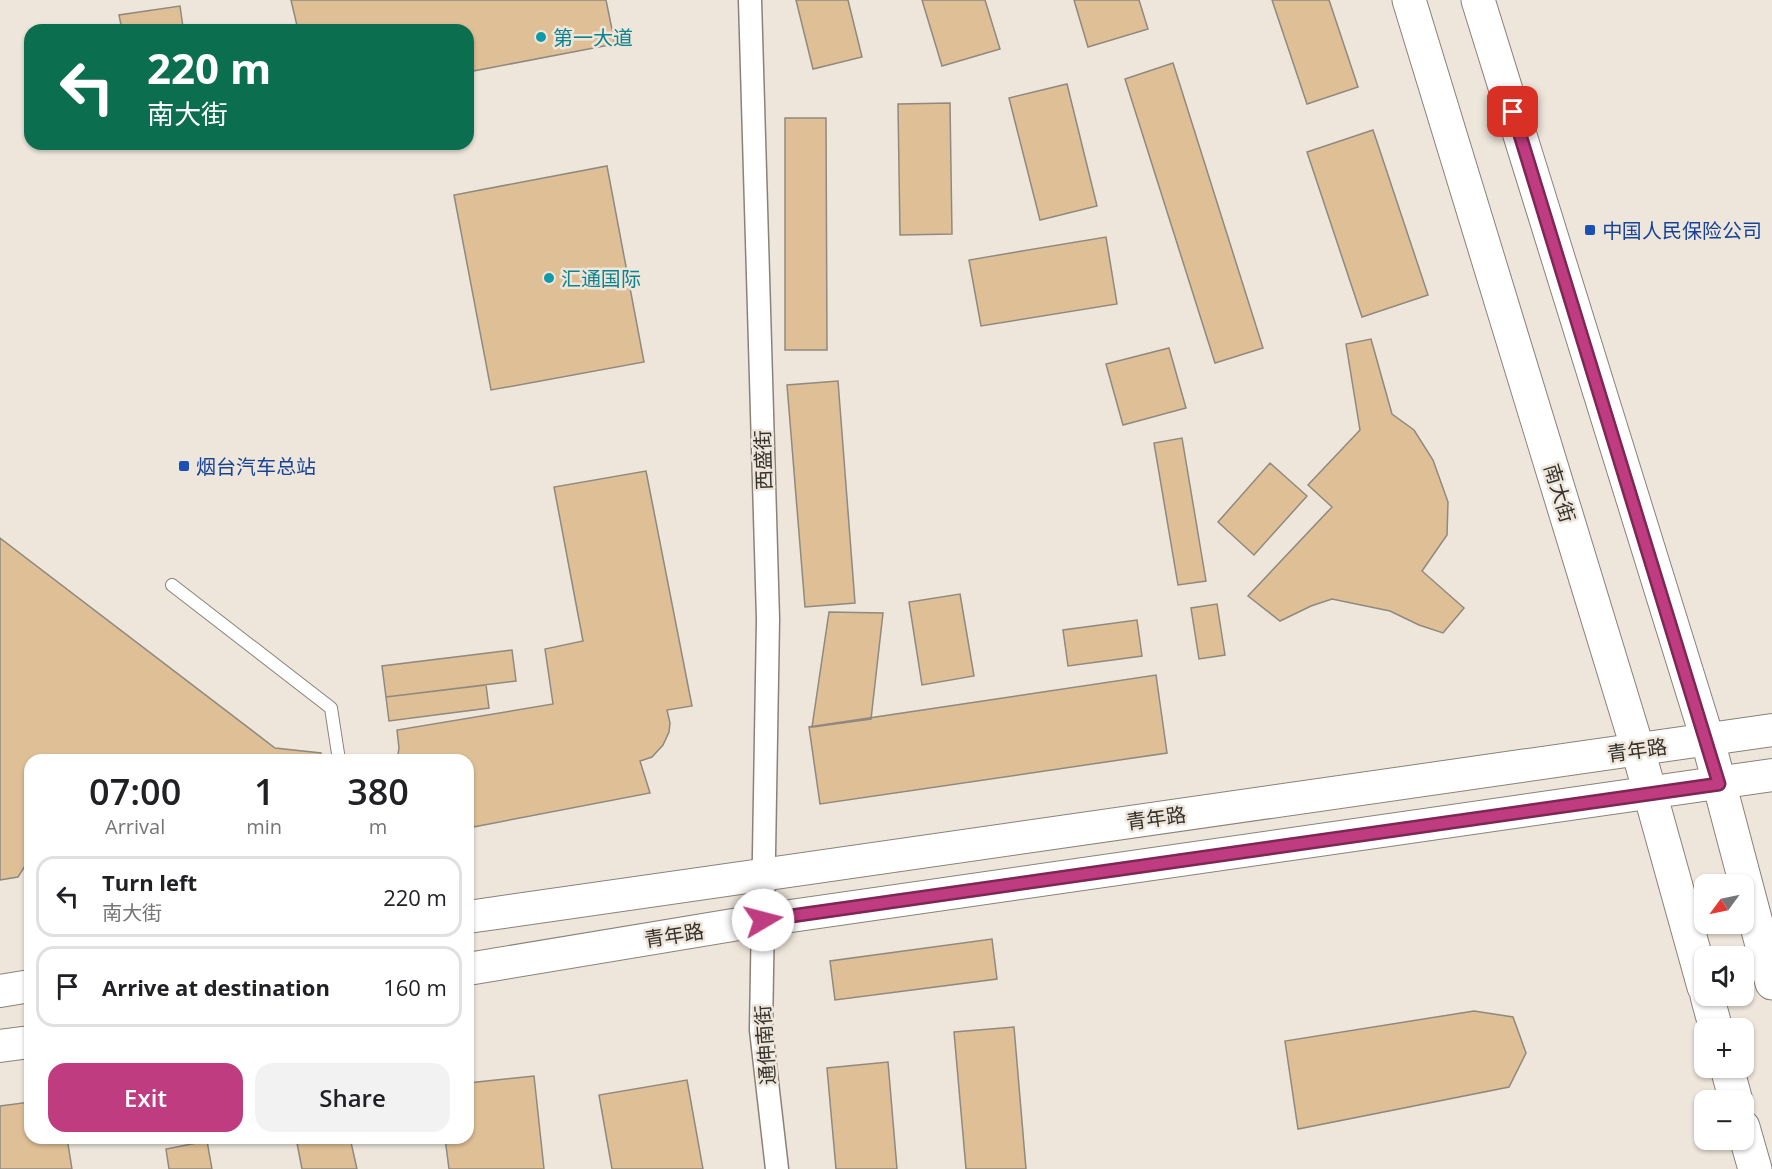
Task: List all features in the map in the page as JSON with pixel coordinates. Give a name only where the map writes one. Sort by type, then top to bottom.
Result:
[{"type":"main road","name":"南大街","points":[[1409,0],[1638,750],[1694,951]]},
{"type":"main road","points":[[1478,0],[1707,741],[1772,983]]},
{"type":"main road","name":"青年路","points":[[474,916],[1772,730]]},
{"type":"main road","name":"青年路","points":[[474,968],[763,920],[1772,775]]},
{"type":"main road","points":[[0,991],[24,987]]},
{"type":"main road","points":[[0,1047],[24,1042]]},
{"type":"main road","points":[[1750,1150],[1755,1169]]},
{"type":"street","name":"西盛街","points":[[750,0],[768,620],[763,920]]},
{"type":"street","name":"通伸南街","points":[[763,920],[761,1030],[777,1169]]},
{"type":"lane","points":[[172,585],[331,708],[338,754]]},
{"type":"building","name":"第一大道","points":[[291,0],[606,0],[615,44],[474,71],[474,24],[297,24]]},
{"type":"building","points":[[796,0],[848,0],[862,57],[813,69]]},
{"type":"building","points":[[922,0],[985,0],[1000,49],[942,66]]},
{"type":"building","points":[[1074,0],[1139,0],[1148,29],[1088,47]]},
{"type":"building","points":[[1272,0],[1329,0],[1358,87],[1307,104]]},
{"type":"building","points":[[180,6],[183,24],[121,24],[119,15]]},
{"type":"building","points":[[1173,63],[1263,348],[1215,363],[1125,79]]},
{"type":"building","points":[[1067,84],[1097,206],[1040,220],[1009,98]]},
{"type":"building","points":[[950,103],[952,234],[900,235],[898,104]]},
{"type":"building","points":[[785,118],[826,118],[827,350],[785,350]]},
{"type":"building","points":[[1373,130],[1428,295],[1362,317],[1307,152]]},
{"type":"building","name":"汇通国际","points":[[607,166],[644,362],[491,390],[454,195]]},
{"type":"building","points":[[1106,237],[1117,304],[981,326],[969,260]]},
{"type":"building","points":[[1371,339],[1392,414],[1414,430],[1433,460],[1448,502],[1447,535],[1422,571],[1464,608],[1443,633],[1419,625],[1390,611],[1332,599],[1280,621],[1248,596],[1332,507],[1308,485],[1360,430],[1346,344]]},
{"type":"building","points":[[1169,348],[1186,408],[1123,425],[1106,364]]},
{"type":"building","points":[[838,381],[855,603],[805,607],[787,385]]},
{"type":"building","points":[[1182,438],[1206,581],[1178,585],[1154,443]]},
{"type":"building","points":[[1270,463],[1307,496],[1254,555],[1218,522]]},
{"type":"building","points":[[646,471],[692,706],[667,710],[670,723],[669,732],[663,745],[652,757],[640,761],[650,793],[474,827],[474,754],[398,754],[397,730],[553,704],[545,649],[583,641],[554,487]]},
{"type":"building","points":[[0,538],[275,748],[321,753],[24,754],[24,868],[18,877],[0,880]]},
{"type":"building","points":[[960,594],[974,676],[922,685],[909,602]]},
{"type":"building","points":[[1217,604],[1225,655],[1199,659],[1191,608]]},
{"type":"building","points":[[829,612],[883,613],[871,719],[812,727]]},
{"type":"building","points":[[1137,620],[1142,656],[1068,666],[1063,630]]},
{"type":"building","points":[[512,650],[516,681],[386,697],[382,666]]},
{"type":"building","points":[[1156,675],[1167,753],[820,804],[809,727]]},
{"type":"building","points":[[486,685],[489,708],[389,721],[386,697]]},
{"type":"building","points":[[992,939],[997,979],[835,1000],[830,961]]},
{"type":"building","points":[[1474,1011],[1513,1017],[1526,1053],[1509,1087],[1298,1129],[1285,1041]]},
{"type":"building","points":[[1014,1027],[1026,1169],[966,1169],[954,1032]]},
{"type":"building","points":[[888,1062],[897,1169],[836,1169],[827,1068]]},
{"type":"building","points":[[534,1076],[544,1169],[449,1169],[446,1144],[474,1144],[474,1082]]},
{"type":"building","points":[[687,1080],[703,1169],[612,1169],[599,1095]]},
{"type":"building","points":[[24,1103],[24,1144],[68,1144],[72,1169],[0,1169],[0,1106]]},
{"type":"building","points":[[192,1144],[208,1144],[212,1169],[169,1169],[166,1149]]},
{"type":"building","points":[[297,1144],[351,1144],[357,1169],[302,1169]]},
{"type":"place","name":"第一大道","points":[[541,37]]},
{"type":"place","name":"中国人民保险公司","points":[[1590,230]]},
{"type":"place","name":"汇通国际","points":[[549,278]]},
{"type":"place","name":"烟台汽车总站","points":[[184,466]]},
{"type":"route","points":[[763,920],[1719,784],[1701,718],[1513,112]]}]
